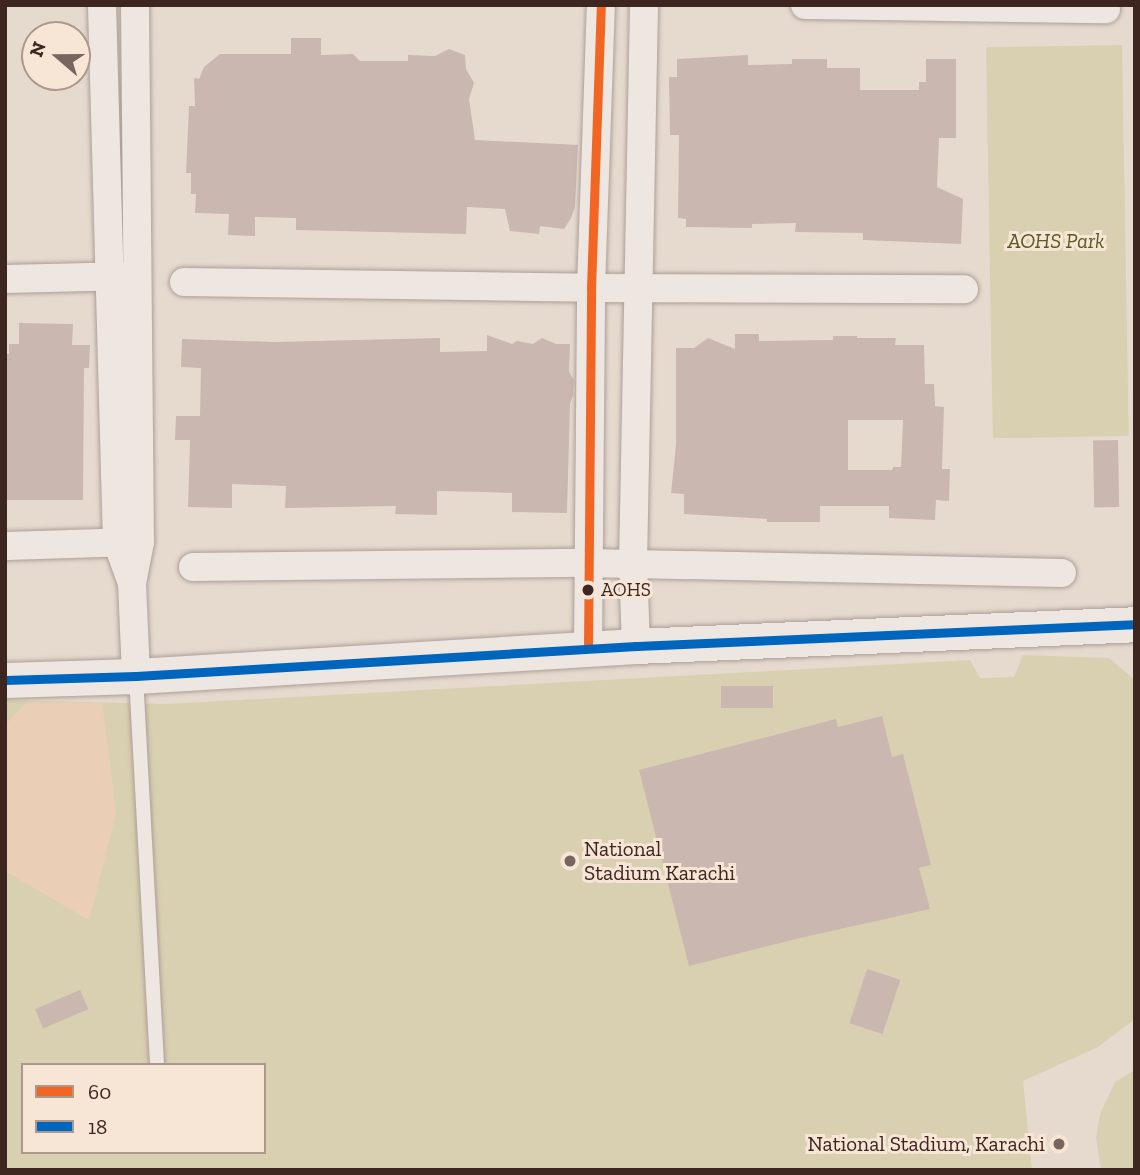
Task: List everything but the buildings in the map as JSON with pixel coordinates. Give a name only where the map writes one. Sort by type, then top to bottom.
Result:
[{"type":"street","points":[[102,5],[125,275]]},
{"type":"street","points":[[135,5],[125,275],[129,542],[135,676]]},
{"type":"street","points":[[588,648],[591,288],[601,5]]},
{"type":"street","points":[[636,646],[632,564],[644,5]]},
{"type":"street","points":[[805,5],[1106,9]]},
{"type":"street","points":[[5,279],[125,275]]},
{"type":"street","points":[[184,282],[591,288],[964,289]]},
{"type":"street","points":[[5,546],[129,542]]},
{"type":"street","points":[[193,567],[587,563],[1062,573]]},
{"type":"street","points":[[5,680],[135,676],[588,648],[1135,624]]},
{"type":"lane","points":[[135,676],[157,1063]]},
{"type":"green space","name":"AOHS Park","points":[[1122,45],[1129,436],[993,438],[986,47]]},
{"type":"green space","name":"National Stadium Karachi","points":[[1023,655],[1109,658],[1135,680],[1135,1019],[1098,1047],[1023,1081],[1032,1170],[5,1170],[5,700],[166,704],[970,660],[980,678],[1014,677]]},
{"type":"green space","points":[[1135,1070],[1135,1170],[1101,1170],[1096,1138],[1100,1114],[1115,1082]]},
{"type":"sand","points":[[27,702],[102,703],[116,812],[89,920],[5,871],[5,725]]},
{"type":"transit line","name":"60","points":[[588,648],[591,288],[601,5]]},
{"type":"transit line","name":"18","points":[[5,680],[136,676],[636,646],[1135,624]]},
{"type":"place","name":"AOHS","points":[[588,590]]},
{"type":"place","name":"National Stadium Karachi","points":[[570,861]]},
{"type":"place","name":"National Stadium, Karachi","points":[[1059,1144]]}]
